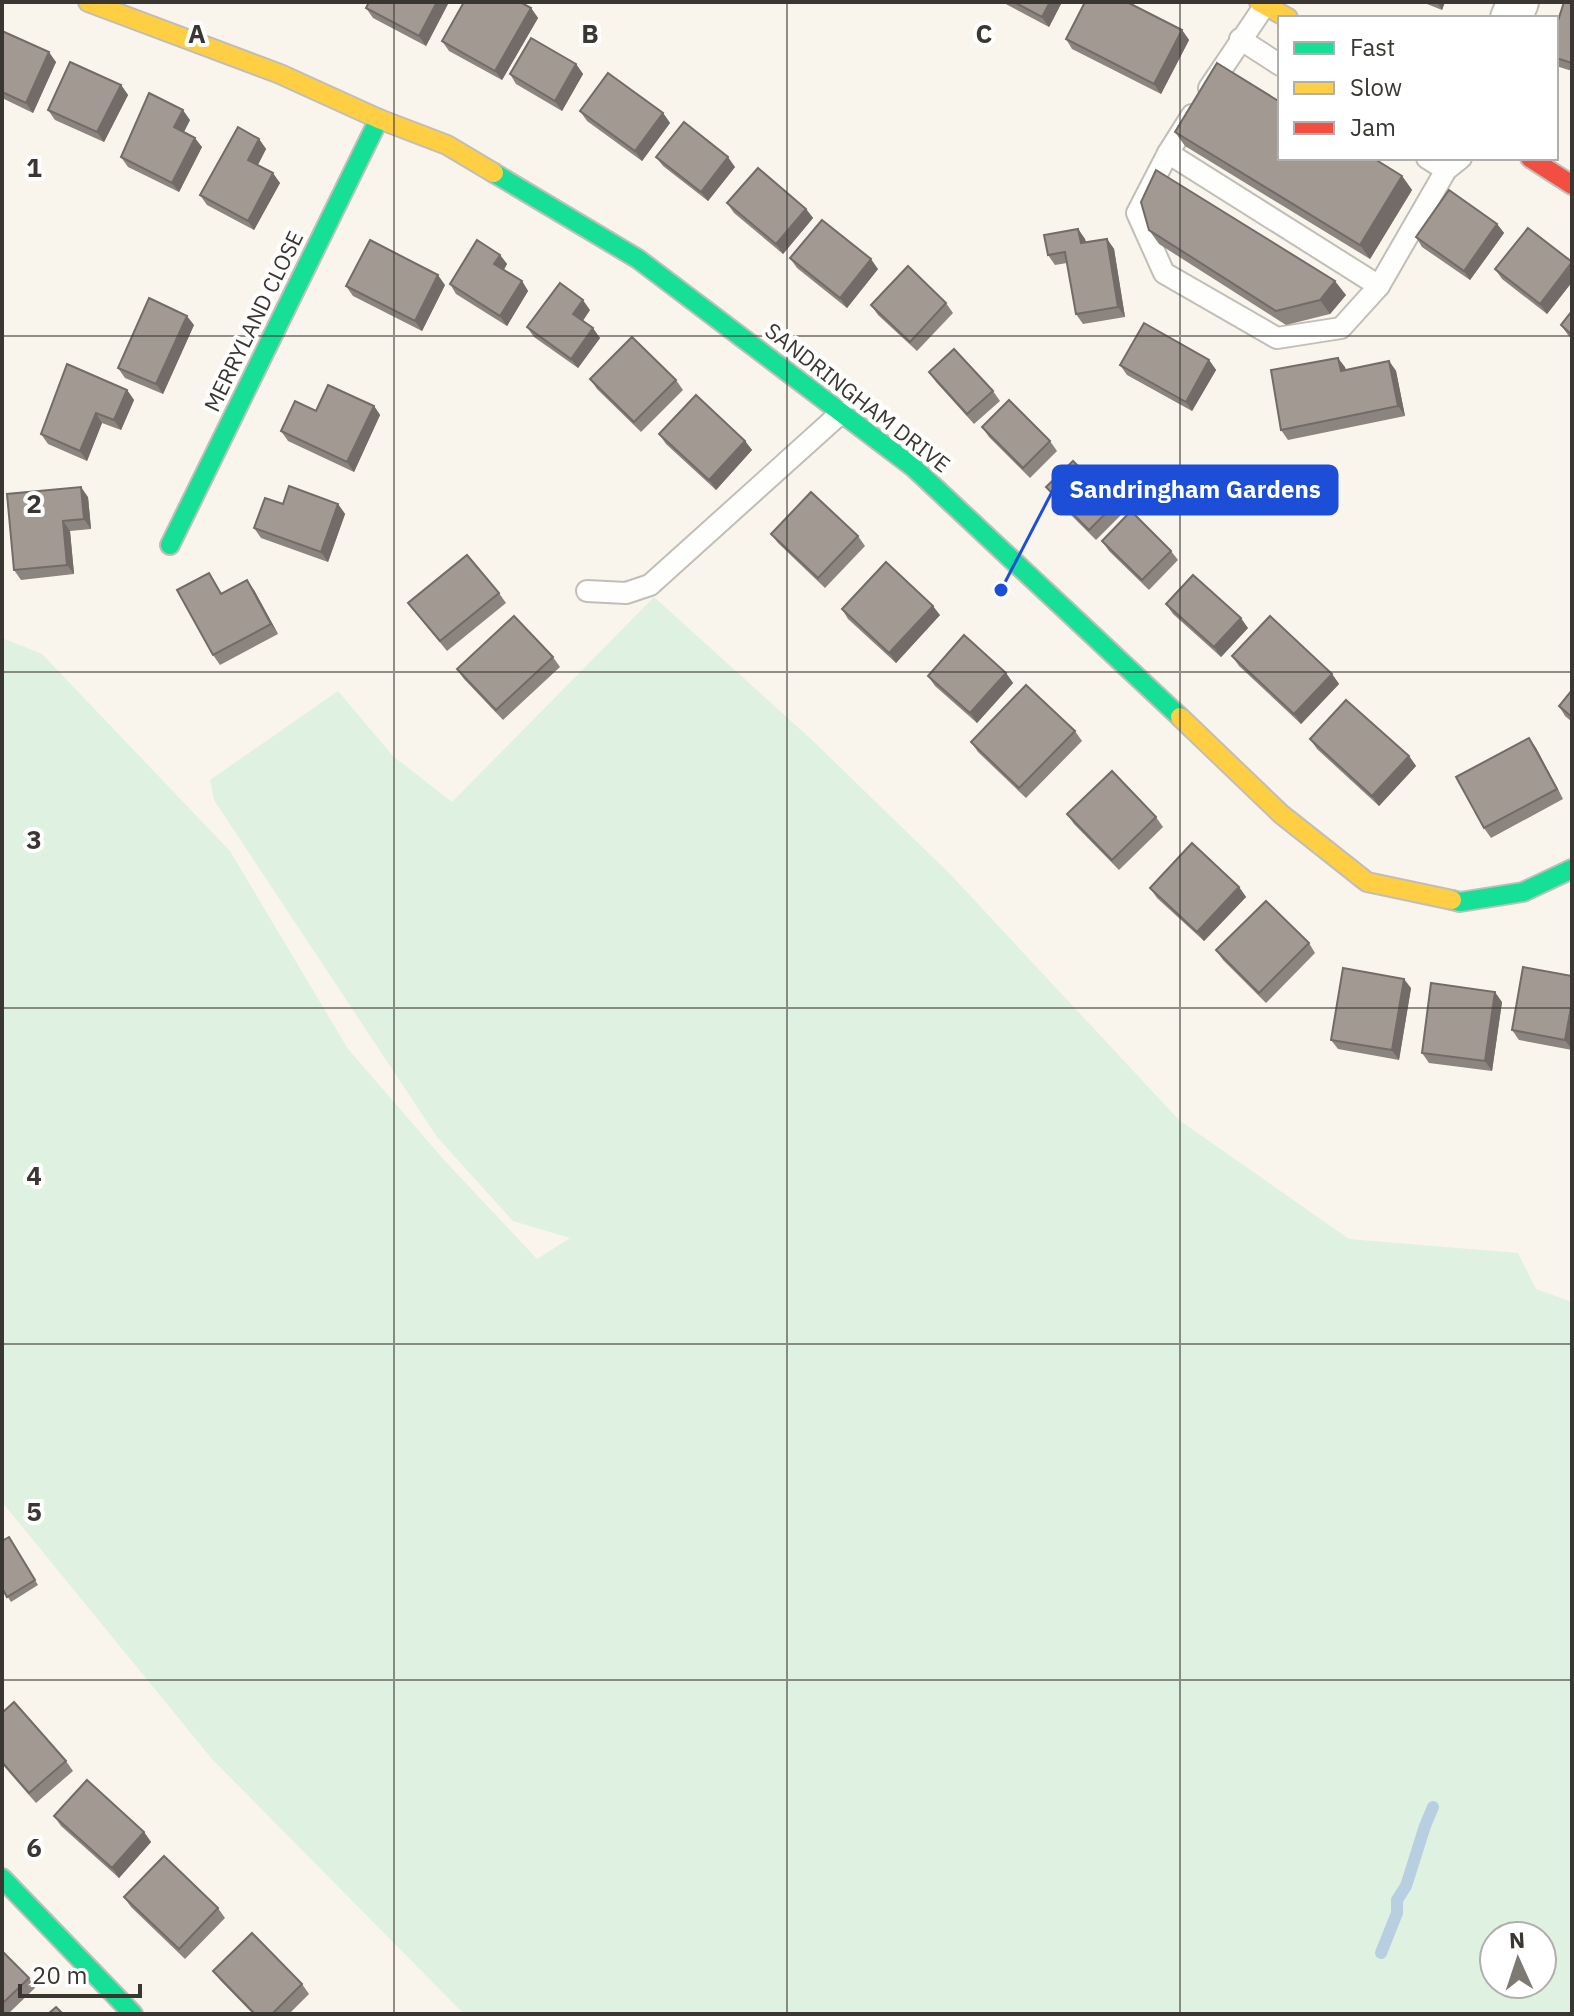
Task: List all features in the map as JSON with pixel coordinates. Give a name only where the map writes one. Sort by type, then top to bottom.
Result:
[{"type":"street","name":"SANDRINGHAM DRIVE","points":[[88,2],[280,74],[379,119],[447,145],[638,259],[913,467],[1281,814],[1367,882],[1460,902],[1523,892],[1572,869]]},
{"type":"street","points":[[1262,4],[1284,16]]},
{"type":"street","name":"MERRYLAND CLOSE","points":[[170,545],[379,119]]},
{"type":"street","points":[[1533,160],[1572,185]]},
{"type":"street","points":[[2,1878],[133,2014]]},
{"type":"lane","points":[[1262,4],[1168,153],[1137,213],[1164,273],[1277,338],[1341,328],[1379,286],[1454,164]]},
{"type":"lane","points":[[1240,39],[1278,64]]},
{"type":"lane","points":[[1168,153],[1379,286]]},
{"type":"lane","points":[[587,591],[626,593],[650,585],[842,412]]},
{"type":"green space","points":[[654,597],[812,740],[950,874],[1179,1120],[1349,1239],[1518,1253],[1536,1289],[1572,1302],[1572,2014],[464,2014],[212,1759],[2,1502],[2,638],[42,654],[230,851],[348,1049],[445,1161],[537,1259],[570,1238],[513,1221],[437,1137],[214,800],[210,780],[338,691],[393,756],[452,802]]},
{"type":"building","points":[[369,2],[437,2],[419,36],[366,8]]},
{"type":"building","points":[[464,2],[520,2],[531,8],[495,71],[442,41]]},
{"type":"building","points":[[1014,2],[1050,2],[1042,17]]},
{"type":"building","points":[[1085,2],[1127,2],[1182,30],[1154,84],[1066,39]]},
{"type":"building","points":[[1564,2],[1572,2],[1572,63],[1558,59],[1558,21]]},
{"type":"building","points":[[2,31],[49,52],[26,103],[2,92]]},
{"type":"building","points":[[531,38],[576,64],[555,101],[510,74]]},
{"type":"building","points":[[70,62],[121,85],[97,132],[48,110]]},
{"type":"building","points":[[1217,63],[1278,101],[1278,160],[1376,160],[1402,176],[1360,245],[1175,132]]},
{"type":"building","points":[[608,73],[663,113],[635,151],[580,111]]},
{"type":"building","points":[[149,93],[183,110],[174,127],[195,138],[172,183],[121,157]]},
{"type":"building","points":[[684,122],[728,157],[701,192],[656,157]]},
{"type":"building","points":[[238,127],[259,139],[248,160],[273,173],[248,221],[200,195]]},
{"type":"building","points":[[758,168],[806,209],[776,244],[727,203]]},
{"type":"building","points":[[1156,170],[1335,281],[1320,300],[1276,311],[1149,230],[1141,202]]},
{"type":"building","points":[[1449,190],[1497,224],[1464,271],[1416,237]]},
{"type":"building","points":[[822,220],[871,259],[840,298],[790,258]]},
{"type":"building","points":[[1528,228],[1572,262],[1540,304],[1495,269]]},
{"type":"building","points":[[1078,229],[1081,243],[1107,239],[1118,307],[1076,314],[1065,252],[1048,255],[1044,235]]},
{"type":"building","points":[[370,240],[438,275],[415,321],[346,286]]},
{"type":"building","points":[[477,240],[500,255],[494,264],[522,281],[500,316],[450,284]]},
{"type":"building","points":[[908,266],[946,303],[910,342],[871,305]]},
{"type":"building","points":[[560,283],[583,300],[573,314],[593,328],[571,359],[527,327]]},
{"type":"building","points":[[149,298],[187,316],[156,384],[118,368]]},
{"type":"building","points":[[1572,311],[1572,335],[1561,325]]},
{"type":"building","points":[[1144,323],[1209,360],[1186,402],[1120,365]]},
{"type":"building","points":[[632,337],[676,380],[634,422],[590,379]]},
{"type":"building","points":[[954,349],[993,391],[967,414],[929,372]]},
{"type":"building","points":[[1338,358],[1341,371],[1389,361],[1398,406],[1281,430],[1271,370]]},
{"type":"building","points":[[67,364],[127,390],[114,420],[96,413],[80,451],[41,434]]},
{"type":"building","points":[[328,385],[374,406],[347,462],[281,431],[295,401],[316,411]]},
{"type":"building","points":[[696,395],[745,441],[709,480],[659,434]]},
{"type":"building","points":[[1009,400],[1050,441],[1023,468],[982,427]]},
{"type":"building","points":[[1073,461],[1116,503],[1089,530],[1046,487]]},
{"type":"building","points":[[289,486],[338,504],[321,552],[254,528],[265,498],[283,504]]},
{"type":"building","points":[[81,487],[84,519],[63,521],[67,565],[14,570],[7,494]]},
{"type":"building","points":[[811,492],[858,536],[818,578],[771,534]]},
{"type":"building","points":[[1131,511],[1171,551],[1142,580],[1102,541]]},
{"type":"building","points":[[467,555],[499,593],[440,641],[408,603]]},
{"type":"building","points":[[886,562],[933,606],[889,653],[842,609]]},
{"type":"building","points":[[209,573],[221,594],[247,580],[271,624],[213,655],[177,590]]},
{"type":"building","points":[[1193,575],[1241,618],[1214,647],[1166,604]]},
{"type":"building","points":[[514,616],[553,657],[496,710],[457,669]]},
{"type":"building","points":[[1270,616],[1332,674],[1294,714],[1232,656]]},
{"type":"building","points":[[964,635],[1006,673],[970,713],[928,676]]},
{"type":"building","points":[[1026,685],[1075,731],[1019,788],[971,742]]},
{"type":"building","points":[[1572,690],[1572,717],[1559,706]]},
{"type":"building","points":[[1346,700],[1409,756],[1372,796],[1310,739]]},
{"type":"building","points":[[1529,738],[1557,789],[1484,828],[1456,777]]},
{"type":"building","points":[[1112,771],[1156,817],[1112,860],[1067,814]]},
{"type":"building","points":[[1192,843],[1239,887],[1197,932],[1150,888]]},
{"type":"building","points":[[1266,901],[1309,943],[1259,993],[1216,950]]},
{"type":"building","points":[[1523,967],[1572,976],[1572,1002],[1565,1040],[1512,1030]]},
{"type":"building","points":[[1343,968],[1404,979],[1392,1050],[1331,1040]]},
{"type":"building","points":[[1431,983],[1495,992],[1485,1061],[1422,1053]]},
{"type":"building","points":[[9,1537],[35,1580],[7,1597],[2,1588],[2,1541]]},
{"type":"building","points":[[14,1702],[66,1761],[29,1793],[2,1762],[2,1713]]},
{"type":"building","points":[[87,1780],[144,1832],[112,1868],[54,1816]]},
{"type":"building","points":[[164,1856],[218,1908],[179,1949],[124,1897]]},
{"type":"building","points":[[252,1933],[302,1984],[272,2014],[255,2014],[213,1971]]},
{"type":"building","points":[[2,1951],[29,1978],[2,2004]]},
{"type":"building","points":[[56,2007],[63,2014],[48,2014]]},
{"type":"waterway","points":[[1381,1953],[1397,1913],[1397,1900],[1406,1886],[1433,1807]]},
{"type":"traffic: fast","points":[[170,545],[379,119]]},
{"type":"traffic: fast","points":[[494,173],[638,259],[913,467],[1180,717]]},
{"type":"traffic: fast","points":[[1452,900],[1460,902],[1523,892],[1572,869]]},
{"type":"traffic: fast","points":[[2,1878],[133,2014]]},
{"type":"traffic: slow","points":[[88,2],[280,74],[379,119],[447,145],[494,173]]},
{"type":"traffic: slow","points":[[1259,2],[1284,16]]},
{"type":"traffic: slow","points":[[1180,717],[1281,814],[1367,882],[1452,900]]},
{"type":"traffic: jam","points":[[1533,160],[1572,185]]},
{"type":"place","name":"Sandringham Gardens","points":[[1001,590]]}]
